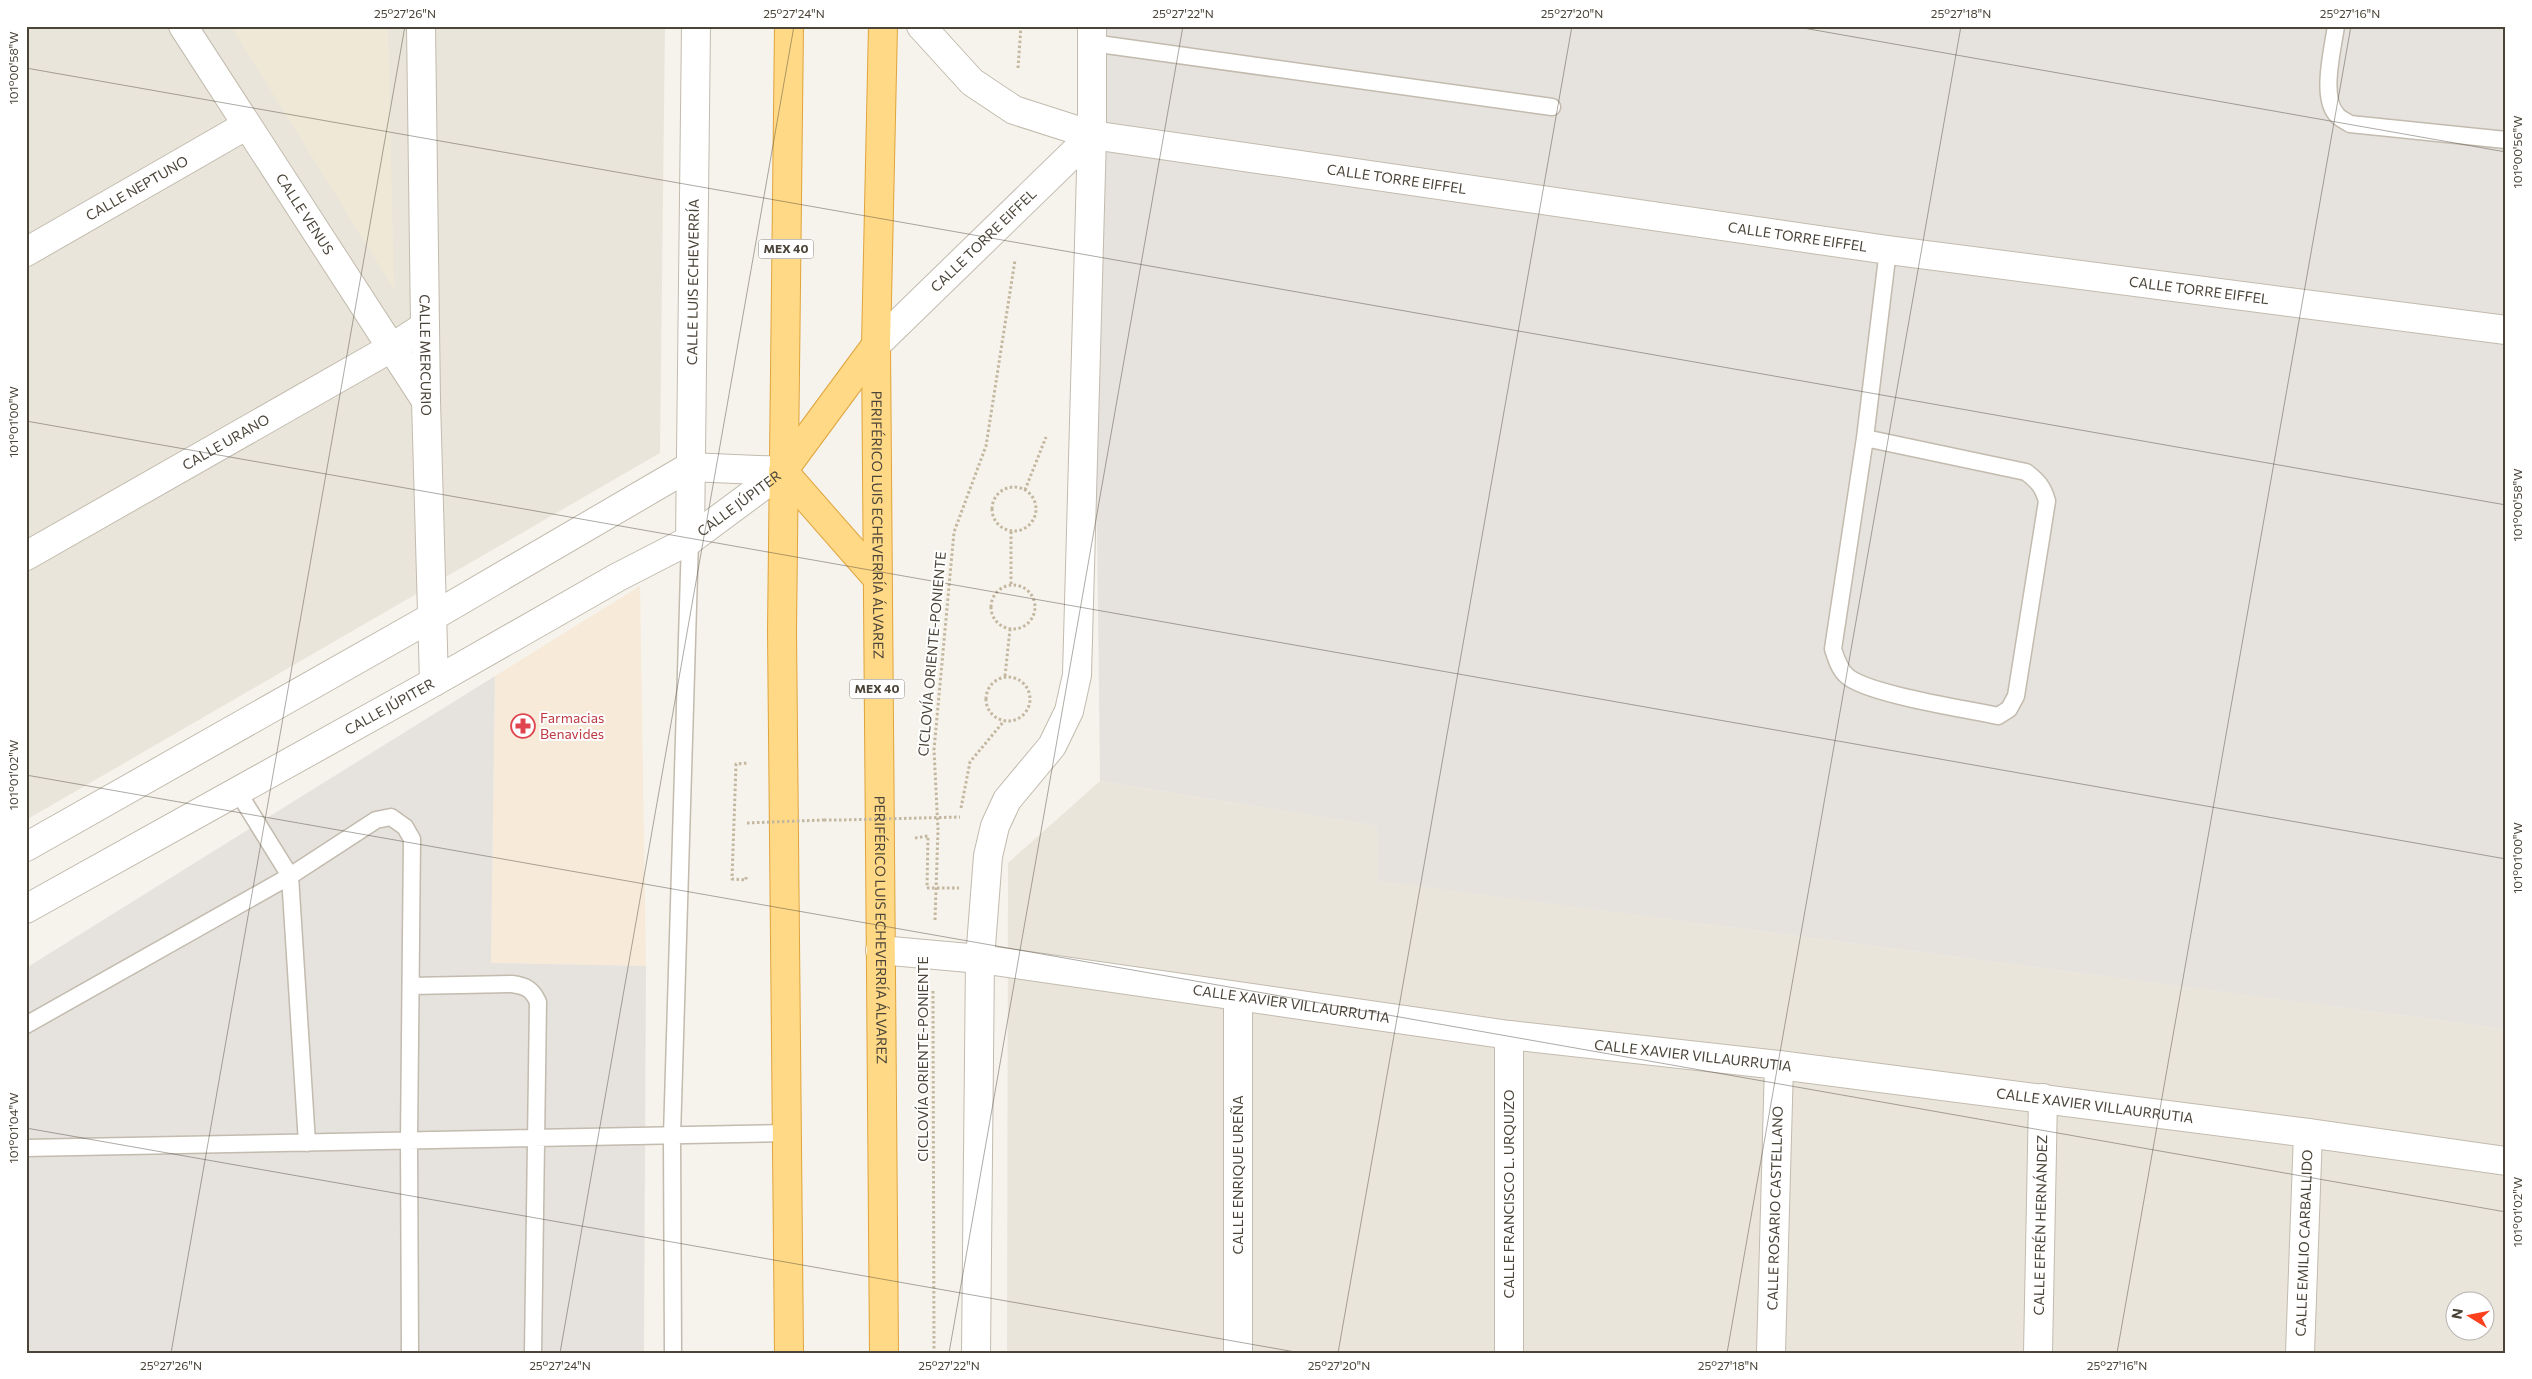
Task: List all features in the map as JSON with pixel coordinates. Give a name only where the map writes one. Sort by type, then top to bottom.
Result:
[{"type":"highway","name":"MEX 40","points":[[789,26],[783,471],[789,1353]]},
{"type":"highway","name":"PERIFÉRICO LUIS ECHEVERRÍA ÁLVAREZ","points":[[883,26],[876,345],[876,577],[884,1353]]},
{"type":"highway","points":[[876,345],[783,471],[876,577]]},
{"type":"street","name":"CALLE VENUS","points":[[183,26],[426,401]]},
{"type":"street","name":"CALLE MERCURIO","points":[[421,26],[426,401],[434,682]]},
{"type":"street","name":"CALLE LUIS ECHEVERRÍA","points":[[690,540],[696,26]]},
{"type":"street","name":"CALLE TORRE EIFFEL","points":[[922,26],[972,82],[1014,110],[1092,134],[1888,250],[2506,330]]},
{"type":"street","points":[[976,1353],[980,959],[988,856],[995,826],[1007,800],[1052,746],[1070,711],[1077,675],[1092,134],[1092,35]]},
{"type":"street","name":"CALLE NEPTUNO","points":[[26,252],[247,125]]},
{"type":"street","name":"CALLE TORRE EIFFEL","points":[[876,345],[1092,134]]},
{"type":"street","name":"CALLE URANO","points":[[26,556],[391,348],[425,326]]},
{"type":"street","name":"CALLE JÚPITER","points":[[690,467],[783,471]]},
{"type":"street","points":[[26,847],[432,617],[690,467]]},
{"type":"street","name":"CALLE JÚPITER","points":[[26,909],[238,792],[618,577],[690,540],[783,471]]},
{"type":"street","name":"CALLE XAVIER VILLAURRUTIA","points":[[880,950],[980,959],[1509,1035],[1779,1064],[2308,1133],[2506,1162]]},
{"type":"street","name":"CALLE ENRIQUE UREÑA","points":[[1238,997],[1238,1353]]},
{"type":"street","name":"CALLE FRANCISCO L. URQUIZO","points":[[1509,1035],[1509,1353]]},
{"type":"street","name":"CALLE ROSARIO CASTELLANO","points":[[1771,1353],[1779,1064]]},
{"type":"street","name":"CALLE EFRÉN HERNÁNDEZ","points":[[2038,1353],[2043,1098]]},
{"type":"street","name":"CALLE EMILIO CARBALLIDO","points":[[2300,1353],[2308,1133]]},
{"type":"lane","points":[[2336,26],[2328,83],[2330,102],[2337,115],[2350,124],[2506,140]]},
{"type":"lane","points":[[1092,35],[1552,107]]},
{"type":"lane","points":[[1865,438],[2026,472],[2037,480],[2044,489],[2047,501],[2016,696],[2009,709],[1998,716],[1867,687],[1846,676],[1838,664],[1833,649],[1865,438],[1888,250]]},
{"type":"lane","points":[[674,1353],[672,1136],[690,540]]},
{"type":"lane","points":[[238,792],[290,876],[307,1143]]},
{"type":"lane","points":[[26,1025],[290,876],[376,820],[391,817],[405,827],[412,839],[409,1140],[410,1353]]},
{"type":"lane","points":[[411,986],[512,984],[525,986],[534,992],[538,1002],[532,1353]]},
{"type":"lane","points":[[26,1148],[787,1133]]},
{"type":"path","points":[[1014,110],[1021,26]]},
{"type":"path","name":"CICLOVÍA ORIENTE-PONIENTE","points":[[934,1353],[934,955],[938,830],[934,750],[954,532],[986,446],[1024,201]]},
{"type":"path","points":[[1012,487],[1019,487],[1031,494],[1037,508],[1036,515],[1028,527],[1011,531],[1006,530],[995,521],[992,506],[999,493],[1012,487]]},
{"type":"path","points":[[1010,584],[1011,531]]},
{"type":"path","points":[[1010,584],[1024,587],[1030,592],[1036,605],[1035,613],[1026,625],[1020,629],[1010,629],[999,624],[994,618],[991,604],[998,591],[1010,584]]},
{"type":"path","points":[[1005,676],[1010,629]]},
{"type":"path","points":[[747,832],[747,823],[960,817],[970,762],[1004,721],[1021,717],[1029,705],[1030,697],[1025,684],[1019,679],[1005,676],[992,683],[985,696],[988,710],[993,716],[1004,721]]},
{"type":"path","points":[[746,870],[746,880],[732,879],[736,764],[784,759]]},
{"type":"path","points":[[927,888],[959,888]]},
{"type":"shaded area","points":[[26,26],[665,26],[660,453],[26,820]]},
{"type":"shaded area","points":[[231,26],[388,26],[394,289]]},
{"type":"shaded area","points":[[1095,26],[2506,26],[2506,1029],[1378,881],[1377,826],[1100,781],[1092,108]]},
{"type":"shaded area","points":[[640,586],[646,966],[491,963],[495,676]]},
{"type":"shaded area","points":[[495,676],[491,963],[646,966],[644,1353],[26,1353],[26,968]]},
{"type":"shaded area","points":[[1100,781],[1377,826],[1379,881],[2506,1029],[2506,1353],[1007,1353],[1008,863]]},
{"type":"place","name":"Farmacias Benavides","points":[[523,726]]}]
